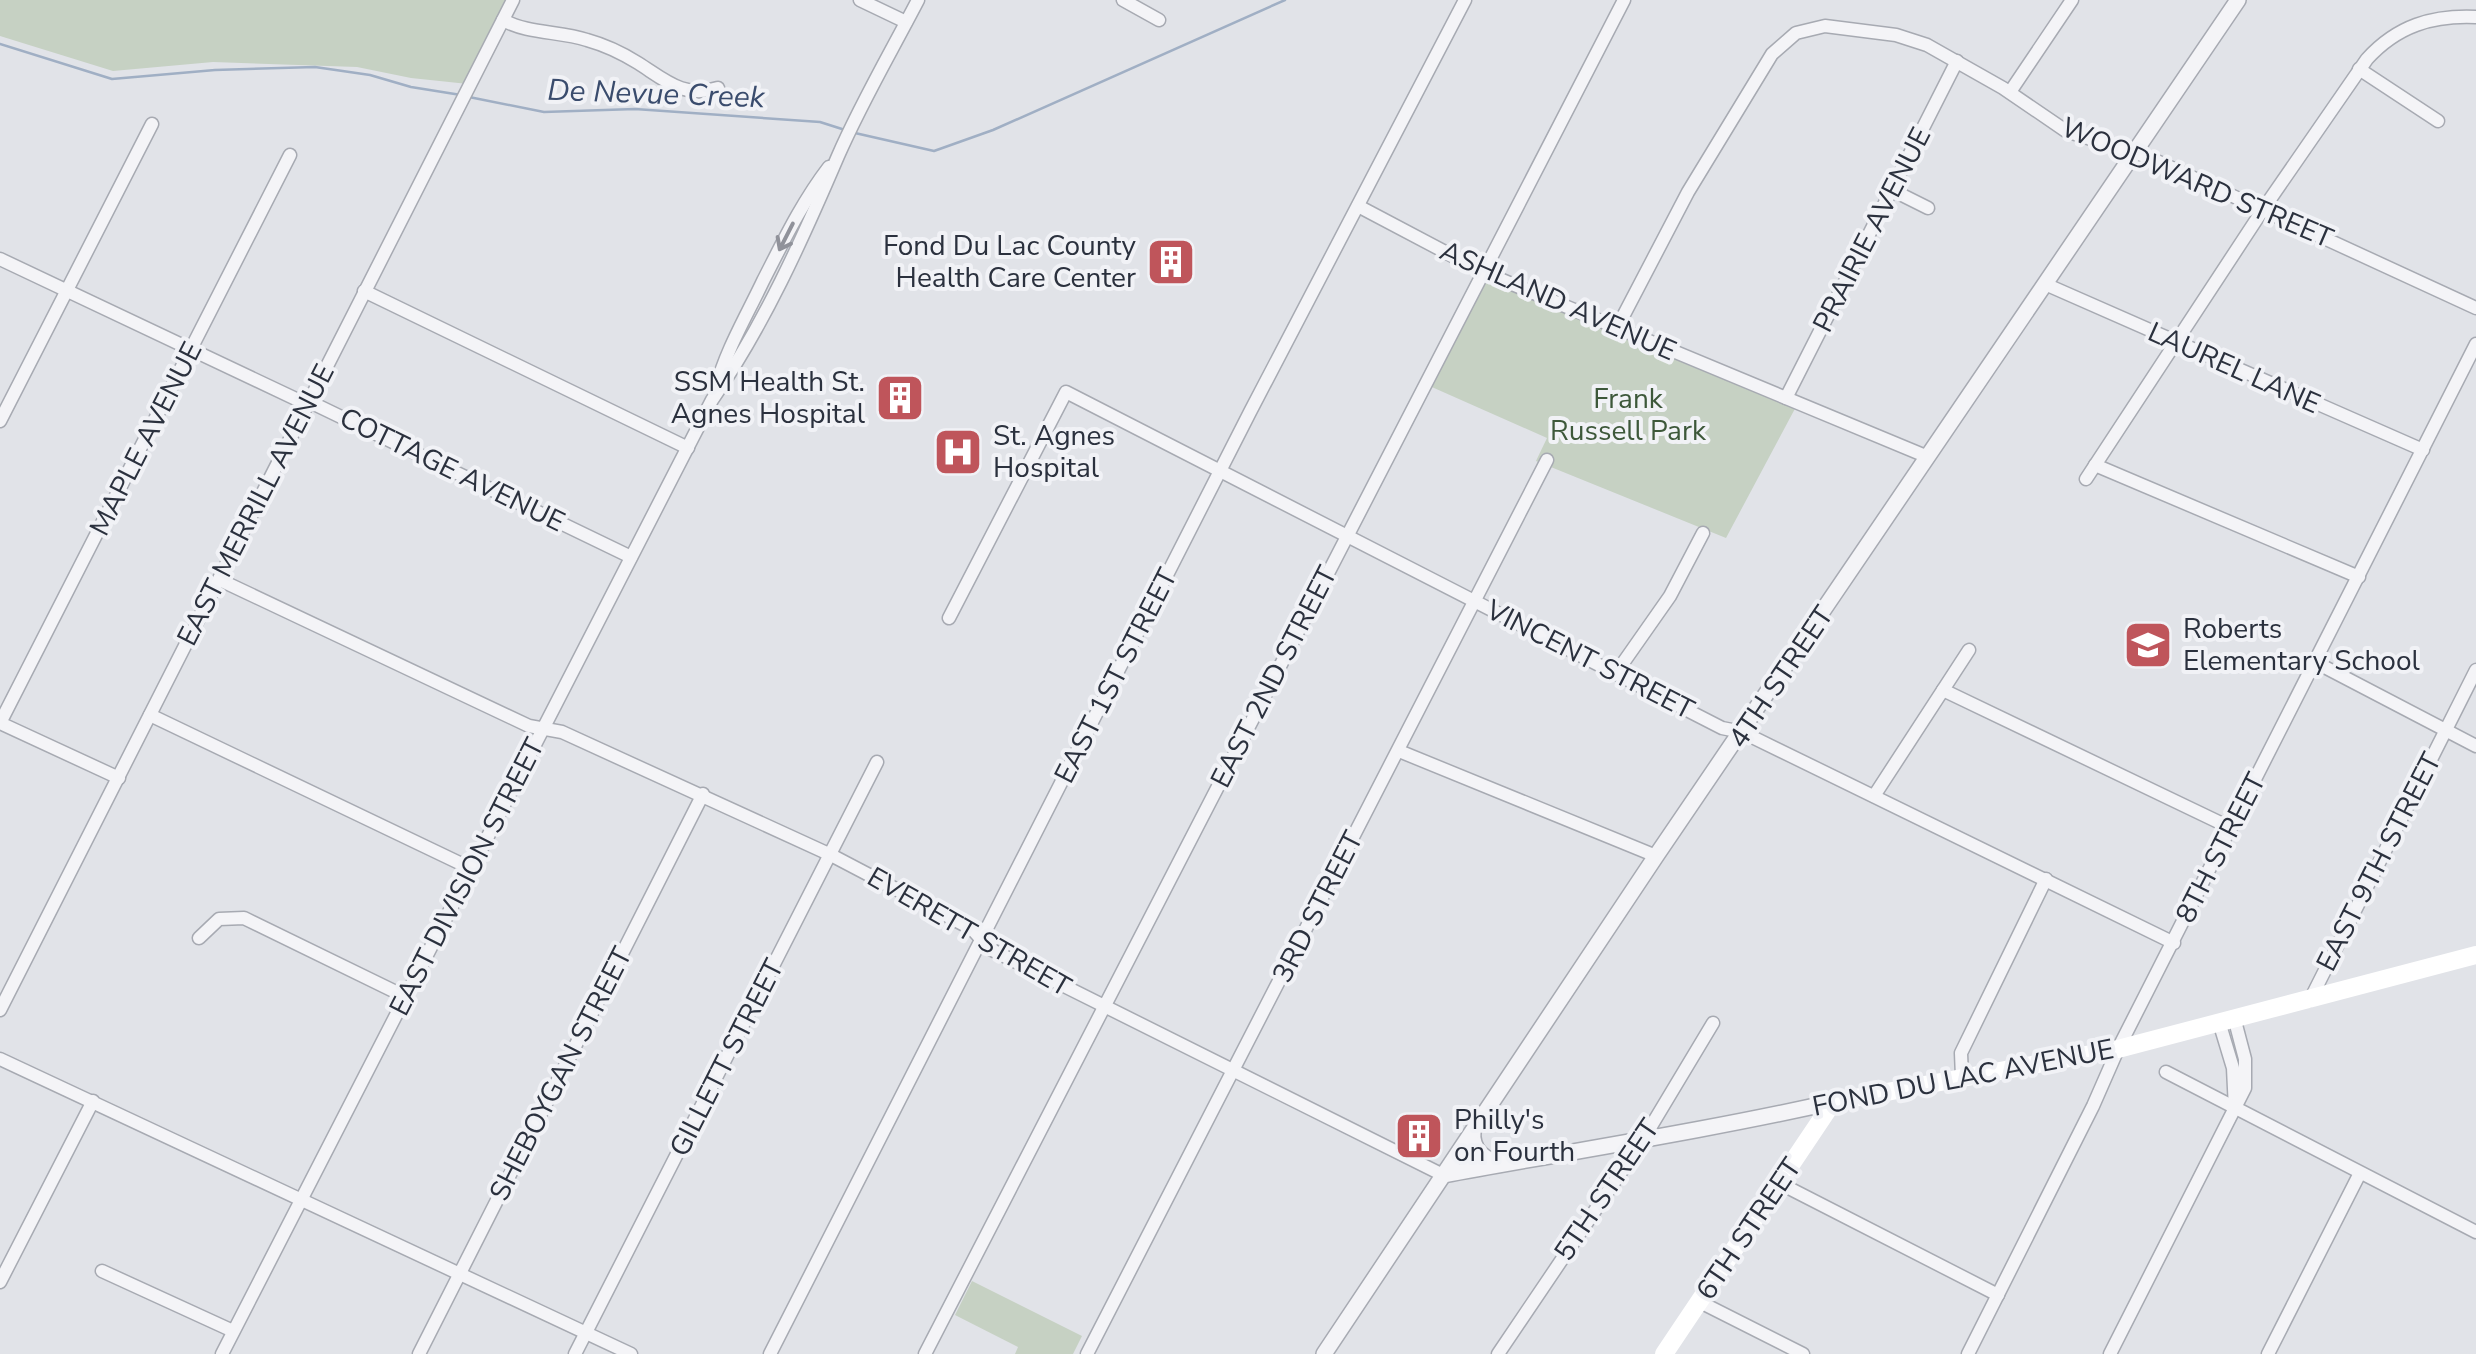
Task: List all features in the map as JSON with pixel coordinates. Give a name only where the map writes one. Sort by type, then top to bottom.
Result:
[{"type":"main road","name":"FOND DU LAC AVENUE","points":[[1833,1102],[2118,1049],[2476,955]]},
{"type":"main road","name":"6TH STREET","points":[[1664,1354],[1833,1102]]},
{"type":"street","name":"EAST MERRILL AVENUE","points":[[0,1010],[513,0]]},
{"type":"street","points":[[860,0],[906,22]]},
{"type":"street","name":"EAST DIVISION STREET","points":[[222,1354],[688,448],[712,400],[724,360],[788,232],[847,139],[918,0]]},
{"type":"street","points":[[1124,0],[1159,20]]},
{"type":"street","name":"EAST 1ST STREET","points":[[770,1354],[1465,0]]},
{"type":"street","name":"EAST 2ND STREET","points":[[925,1354],[1624,0]]},
{"type":"street","points":[[2010,92],[2072,0]]},
{"type":"street","name":"4TH STREET","points":[[1324,1354],[1656,856],[2238,0]]},
{"type":"street","points":[[2086,479],[2359,69],[2381,44],[2410,26],[2438,18],[2476,17]]},
{"type":"street","points":[[503,20],[518,28],[553,31],[598,43],[683,90],[704,92],[718,88]]},
{"type":"street","name":"WOODWARD STREET","points":[[1617,328],[1688,192],[1772,54],[1785,39],[1818,26],[1914,40],[2010,92],[2066,131],[2134,151],[2476,308]]},
{"type":"street","name":"PRAIRIE AVENUE","points":[[1786,398],[1956,61]]},
{"type":"street","points":[[2359,69],[2438,121]]},
{"type":"street","points":[[0,421],[152,124]]},
{"type":"street","name":"MAPLE AVENUE","points":[[0,723],[290,155]]},
{"type":"street","points":[[1892,190],[1928,208]]},
{"type":"street","name":"ASHLAND AVENUE","points":[[1358,206],[1483,272],[1928,457]]},
{"type":"street","name":"COTTAGE AVENUE","points":[[0,259],[631,556]]},
{"type":"street","name":"LAUREL LANE","points":[[2044,284],[2424,450]]},
{"type":"street","points":[[364,291],[688,448]]},
{"type":"street","name":"8TH STREET","points":[[1968,1354],[2094,1106],[2118,1049],[2476,344]]},
{"type":"street","name":"VINCENT STREET","points":[[949,618],[1066,392],[1722,728],[1742,732],[2174,943]]},
{"type":"street","name":"3RD STREET","points":[[1087,1354],[1547,460]]},
{"type":"street","points":[[2095,465],[2359,577]]},
{"type":"street","points":[[1616,673],[1670,596],[1702,533]]},
{"type":"street","name":"EVERETT STREET","points":[[220,580],[529,726],[562,732],[831,855],[972,929],[990,950],[1443,1175]]},
{"type":"street","points":[[1874,796],[1969,650]]},
{"type":"street","points":[[2316,662],[2476,746]]},
{"type":"street","name":"EAST 9TH STREET","points":[[2310,1000],[2476,670]]},
{"type":"street","points":[[1943,690],[2231,828]]},
{"type":"street","points":[[150,716],[472,869]]},
{"type":"street","points":[[0,723],[119,778]]},
{"type":"street","points":[[1399,751],[1656,856]]},
{"type":"street","name":"GILLETT STREET","points":[[575,1354],[876,762]]},
{"type":"street","name":"SHEBOYGAN STREET","points":[[420,1354],[703,794]]},
{"type":"street","points":[[1962,1077],[1961,1053],[2046,880]]},
{"type":"street","points":[[199,938],[219,919],[244,918],[406,997]]},
{"type":"street","name":"5TH STREET","points":[[1498,1354],[1644,1138],[1713,1023]]},
{"type":"street","points":[[2110,1354],[2245,1088],[2246,1072],[2227,1023]]},
{"type":"street","points":[[0,1059],[631,1354]]},
{"type":"street","points":[[2166,1072],[2476,1232]]},
{"type":"street","points":[[0,1282],[94,1101]]},
{"type":"street","name":"FOND DU LAC AVENUE","points":[[1443,1175],[1731,1125],[1833,1102]]},
{"type":"street","points":[[1473,1131],[1472,1140],[1481,1154],[1506,1164]]},
{"type":"street","points":[[2268,1354],[2360,1173]]},
{"type":"street","points":[[1780,1184],[1998,1295]]},
{"type":"street","points":[[102,1271],[233,1331]]},
{"type":"street","points":[[1700,1302],[1803,1354]]},
{"type":"green space","points":[[0,0],[512,0],[468,84],[357,67],[213,62],[113,71],[0,36]]},
{"type":"green space","name":"Frank Russell Park","points":[[1483,272],[1798,403],[1726,538],[1536,461],[1547,438],[1425,384]]},
{"type":"green space","points":[[972,1281],[1082,1336],[1073,1354],[1015,1354],[1018,1347],[955,1315]]},
{"type":"waterway","name":"De Nevue Creek","points":[[855,133],[934,151],[993,130],[1285,0]]},
{"type":"waterway","name":"De Nevue Creek","points":[[0,44],[112,79],[315,67],[461,95]]},
{"type":"waterway","name":"De Nevue Creek","points":[[469,97],[544,112],[635,109],[820,122],[842,129]]},
{"type":"place","name":"Fond Du Lac County Health Care Center","points":[[1171,262]]},
{"type":"place","name":"SSM Health St. Agnes Hospital","points":[[900,398]]},
{"type":"place","name":"St. Agnes Hospital","points":[[958,452]]},
{"type":"place","name":"Roberts Elementary School","points":[[2148,645]]},
{"type":"place","name":"Philly's on Fourth","points":[[1419,1136]]}]
